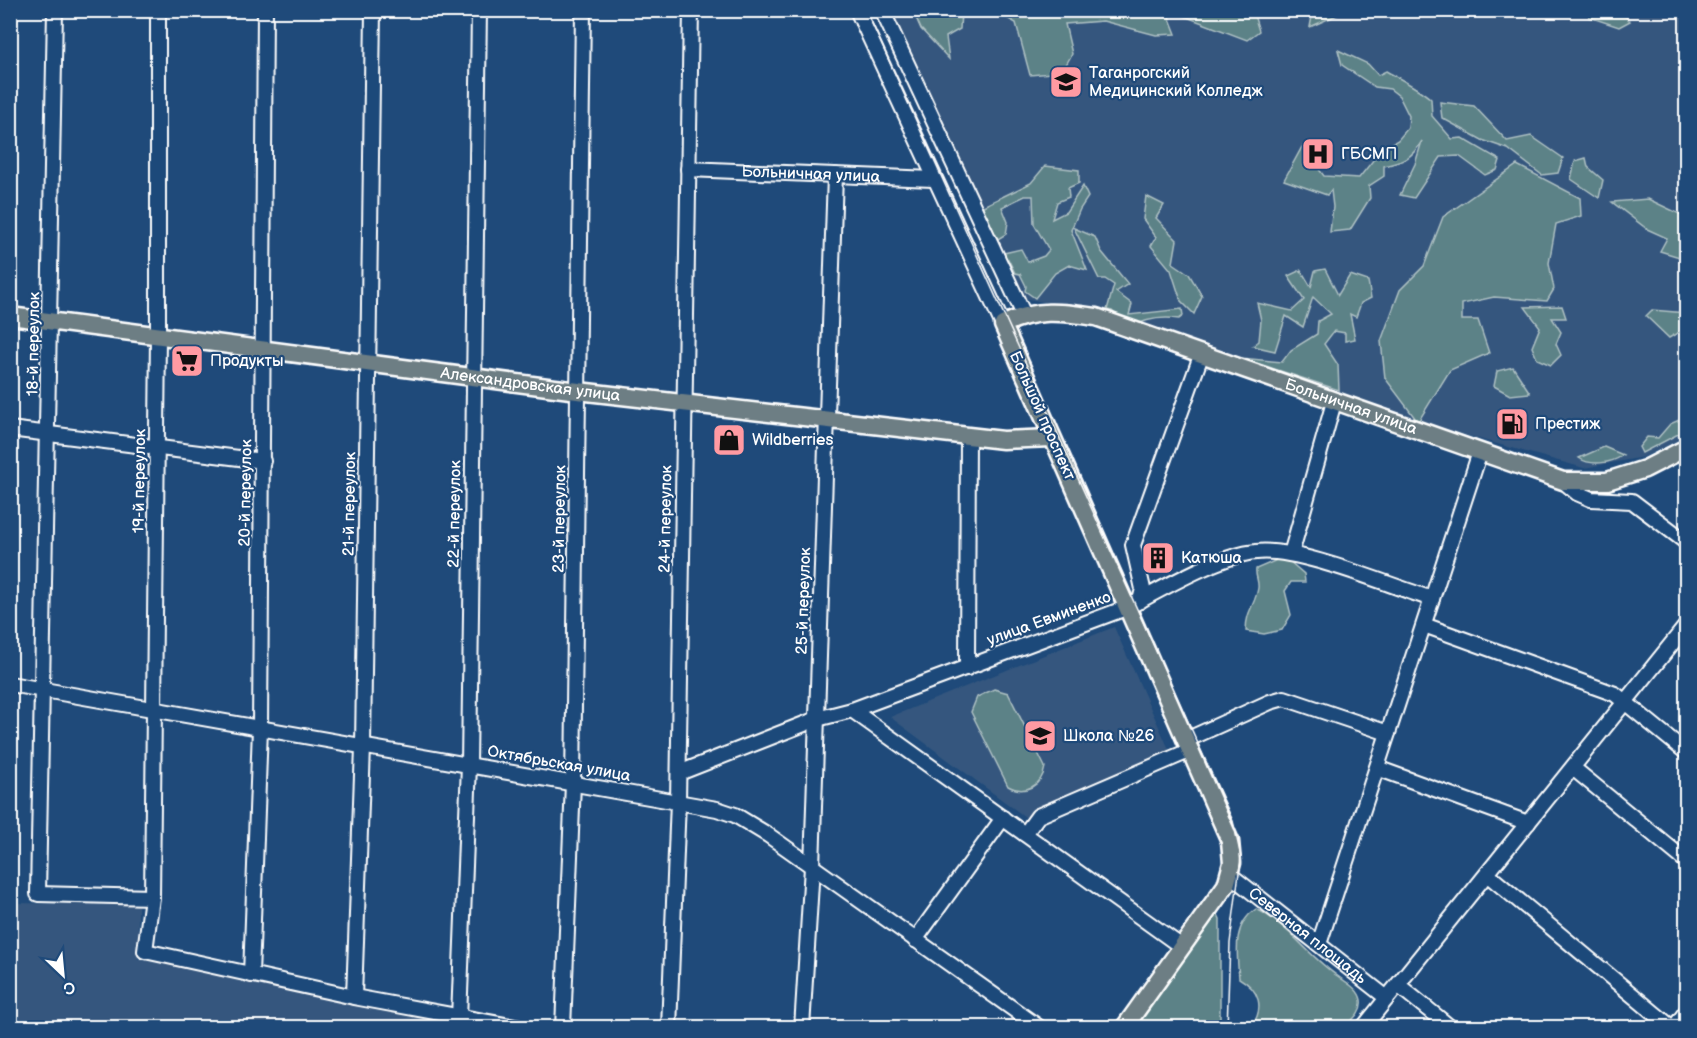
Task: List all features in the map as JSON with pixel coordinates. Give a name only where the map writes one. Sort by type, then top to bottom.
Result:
[{"type":"main road","name":"Больничная улица","points":[[1003,325],[1024,315],[1052,310],[1096,317],[1563,481]]},
{"type":"main road","name":"Александровская улица","points":[[10,316],[684,405],[1003,440],[1052,438]]},
{"type":"main road","name":"Большой проспект","points":[[1003,325],[1052,438],[1133,604],[1189,745],[1224,823]]},
{"type":"main road","points":[[1563,481],[1608,481],[1645,469],[1686,448]]},
{"type":"main road","name":"Северная площадь","points":[[1124,1028],[1226,885],[1232,863],[1230,841],[1224,823]]},
{"type":"street","name":"18-й переулок","points":[[55,10],[49,434],[38,894],[152,897]]},
{"type":"street","name":"19-й переулок","points":[[158,10],[158,336],[152,897],[145,951],[251,975]]},
{"type":"street","name":"20-й переулок","points":[[251,975],[260,728],[265,10]]},
{"type":"street","name":"21-й переулок","points":[[354,997],[363,747],[373,10]]},
{"type":"street","name":"22-й переулок","points":[[459,1018],[469,765],[479,10]]},
{"type":"street","name":"23-й переулок","points":[[563,1028],[573,783],[583,10]]},
{"type":"street","name":"24-й переулок","points":[[669,1028],[679,773],[691,10]]},
{"type":"street","name":"Большой проспект","points":[[857,10],[1003,325]]},
{"type":"street","points":[[882,10],[1024,315]]},
{"type":"street","name":"Больничная улица","points":[[688,169],[933,178]]},
{"type":"street","name":"25-й переулок","points":[[802,1028],[812,867],[835,175]]},
{"type":"street","points":[[1133,604],[1143,589],[1133,545],[1202,353]]},
{"type":"street","points":[[1291,554],[1334,402]]},
{"type":"street","points":[[10,429],[263,461]]},
{"type":"street","points":[[967,668],[968,436]]},
{"type":"street","points":[[1318,944],[1480,452]]},
{"type":"street","name":"Больничная улица","points":[[1563,481],[1576,493],[1591,499],[1632,501],[1686,542]]},
{"type":"street","name":"улица Евминенко","points":[[679,773],[817,719],[852,710],[967,668],[1133,604],[1167,585],[1233,558],[1256,552],[1291,554],[1432,599]]},
{"type":"street","points":[[1424,625],[1615,694],[1686,752]]},
{"type":"street","points":[[1363,1028],[1625,702],[1684,635]]},
{"type":"street","name":"Октябрьская улица","points":[[10,684],[678,801],[735,815],[1040,1028]]},
{"type":"street","points":[[1025,834],[1038,816],[1189,745],[1270,702],[1284,698],[1388,734]]},
{"type":"street","points":[[852,710],[1182,947]]},
{"type":"street","points":[[1377,768],[1528,823]]},
{"type":"street","points":[[1573,768],[1686,861]]},
{"type":"street","points":[[915,940],[1003,818]]},
{"type":"street","name":"Северная площадь","points":[[1229,874],[1387,998]]},
{"type":"street","points":[[1487,874],[1673,1028],[1686,1012]]},
{"type":"street","points":[[251,975],[459,1018],[522,1028]]},
{"type":"street","points":[[1398,985],[1451,1028]]},
{"type":"shaded area","name":"ГБСМП","points":[[882,11],[1686,11],[1686,436],[1643,457],[1584,468],[1418,422],[1094,311],[1017,297]]},
{"type":"shaded area","name":"Школа №26","points":[[1114,627],[1172,756],[1028,819],[890,717]]},
{"type":"shaded area","points":[[11,903],[138,905],[138,959],[494,1027],[11,1028]]},
{"type":"green space","points":[[1243,10],[1254,15],[1259,31],[1247,40],[1171,11]]},
{"type":"green space","points":[[1313,10],[1346,11],[1310,27]]},
{"type":"green space","points":[[913,11],[961,11],[960,29],[946,37],[949,59],[921,29]]},
{"type":"green space","points":[[994,11],[1167,11],[1176,34],[1156,35],[1103,21],[1065,24],[1072,54],[1062,72],[1030,75],[1016,23]]},
{"type":"green space","points":[[1589,11],[1620,11],[1630,21],[1619,27],[1589,17]]},
{"type":"green space","points":[[1338,50],[1368,64],[1378,75],[1386,71],[1426,95],[1431,99],[1432,116],[1452,139],[1462,138],[1500,160],[1497,170],[1485,175],[1459,156],[1441,157],[1414,198],[1400,195],[1415,164],[1422,141],[1415,152],[1406,158],[1384,166],[1384,176],[1369,186],[1370,198],[1350,230],[1330,232],[1333,207],[1331,190],[1327,195],[1284,180],[1302,147],[1324,176],[1359,178],[1382,149],[1398,140],[1408,128],[1409,116],[1399,96],[1390,89],[1375,87],[1342,65]]},
{"type":"green space","points":[[1440,102],[1474,106],[1507,141],[1531,136],[1563,158],[1558,173],[1542,175],[1508,149],[1482,140],[1442,118]]},
{"type":"green space","points":[[1586,158],[1588,167],[1603,180],[1599,198],[1571,179],[1575,161]]},
{"type":"green space","points":[[1517,165],[1580,198],[1581,216],[1556,224],[1549,263],[1554,289],[1547,301],[1494,297],[1462,304],[1462,320],[1478,320],[1489,353],[1450,370],[1418,422],[1385,378],[1381,341],[1400,290],[1424,266],[1443,217]]},
{"type":"green space","points":[[1045,166],[1079,170],[1079,183],[1068,188],[1069,197],[1057,202],[1052,219],[1066,212],[1083,186],[1088,197],[1071,230],[1087,270],[1069,265],[1055,273],[1035,298],[1025,291],[1026,286],[1020,274],[1015,273],[1008,259],[1004,265],[1001,257],[1004,253],[1021,249],[1028,262],[1044,256],[1049,250],[1034,224],[1033,196],[1025,196],[1002,207],[1008,222],[1006,234],[993,242],[989,219],[977,209],[1031,183]]},
{"type":"green space","points":[[1146,196],[1164,205],[1156,218],[1177,240],[1173,263],[1189,274],[1202,296],[1194,314],[1181,301],[1171,270],[1151,246],[1156,237],[1143,219]]},
{"type":"green space","points":[[1648,199],[1686,217],[1686,259],[1660,251],[1667,238],[1647,229],[1612,202]]},
{"type":"green space","points":[[1074,228],[1095,237],[1101,251],[1128,284],[1116,292],[1132,304],[1129,315],[1182,309],[1183,316],[1179,319],[1153,319],[1129,328],[1112,311],[1107,310],[1114,285],[1105,279],[1099,279]]},
{"type":"green space","points":[[1325,269],[1338,295],[1350,275],[1368,281],[1371,298],[1361,303],[1356,317],[1350,314],[1355,339],[1345,341],[1345,333],[1334,331],[1324,344],[1338,365],[1339,390],[1241,358],[1282,362],[1291,350],[1317,334],[1318,321],[1331,314],[1313,297],[1303,327],[1286,316],[1275,351],[1253,346],[1259,341],[1261,320],[1257,303],[1292,311],[1304,300],[1288,276],[1301,270],[1311,287],[1315,271]]},
{"type":"green space","points":[[1562,306],[1566,318],[1552,318],[1561,332],[1556,344],[1561,355],[1551,365],[1537,359],[1532,347],[1540,327],[1525,307]]},
{"type":"green space","points":[[1652,310],[1686,313],[1686,328],[1669,338],[1646,316]]},
{"type":"green space","points":[[1513,367],[1530,393],[1510,395],[1494,386],[1497,371]]},
{"type":"green space","points":[[1686,417],[1686,430],[1642,453],[1639,447],[1647,437],[1658,438],[1670,424]]},
{"type":"green space","points":[[1604,447],[1623,455],[1601,463],[1584,461],[1579,458]]},
{"type":"green space","points":[[1277,560],[1289,561],[1304,574],[1305,582],[1291,582],[1285,591],[1291,615],[1282,630],[1264,634],[1246,631],[1247,618],[1258,588],[1256,569]]},
{"type":"green space","points":[[994,689],[1008,693],[1045,767],[1040,779],[1032,787],[1014,789],[1008,786],[971,712],[977,697]]},
{"type":"green space","points":[[1256,909],[1278,923],[1358,993],[1361,1000],[1360,1008],[1345,1027],[1251,1027],[1258,1013],[1258,1000],[1252,988],[1239,978],[1237,949],[1243,923]]},
{"type":"green space","points":[[1216,910],[1220,919],[1220,1027],[1129,1028]]},
{"type":"tram line","points":[[866,10],[1233,821],[1241,857],[1230,943],[1227,1028]]},
{"type":"place","name":"Таганрогский Медицинский Колледж","points":[[1066,82]]},
{"type":"place","name":"ГБСМП","points":[[1318,154]]},
{"type":"place","name":"Продукты","points":[[187,361]]},
{"type":"place","name":"Престиж","points":[[1512,424]]},
{"type":"place","name":"Wildberries","points":[[729,440]]},
{"type":"place","name":"Катюша","points":[[1158,558]]},
{"type":"place","name":"Школа №26","points":[[1040,736]]}]
